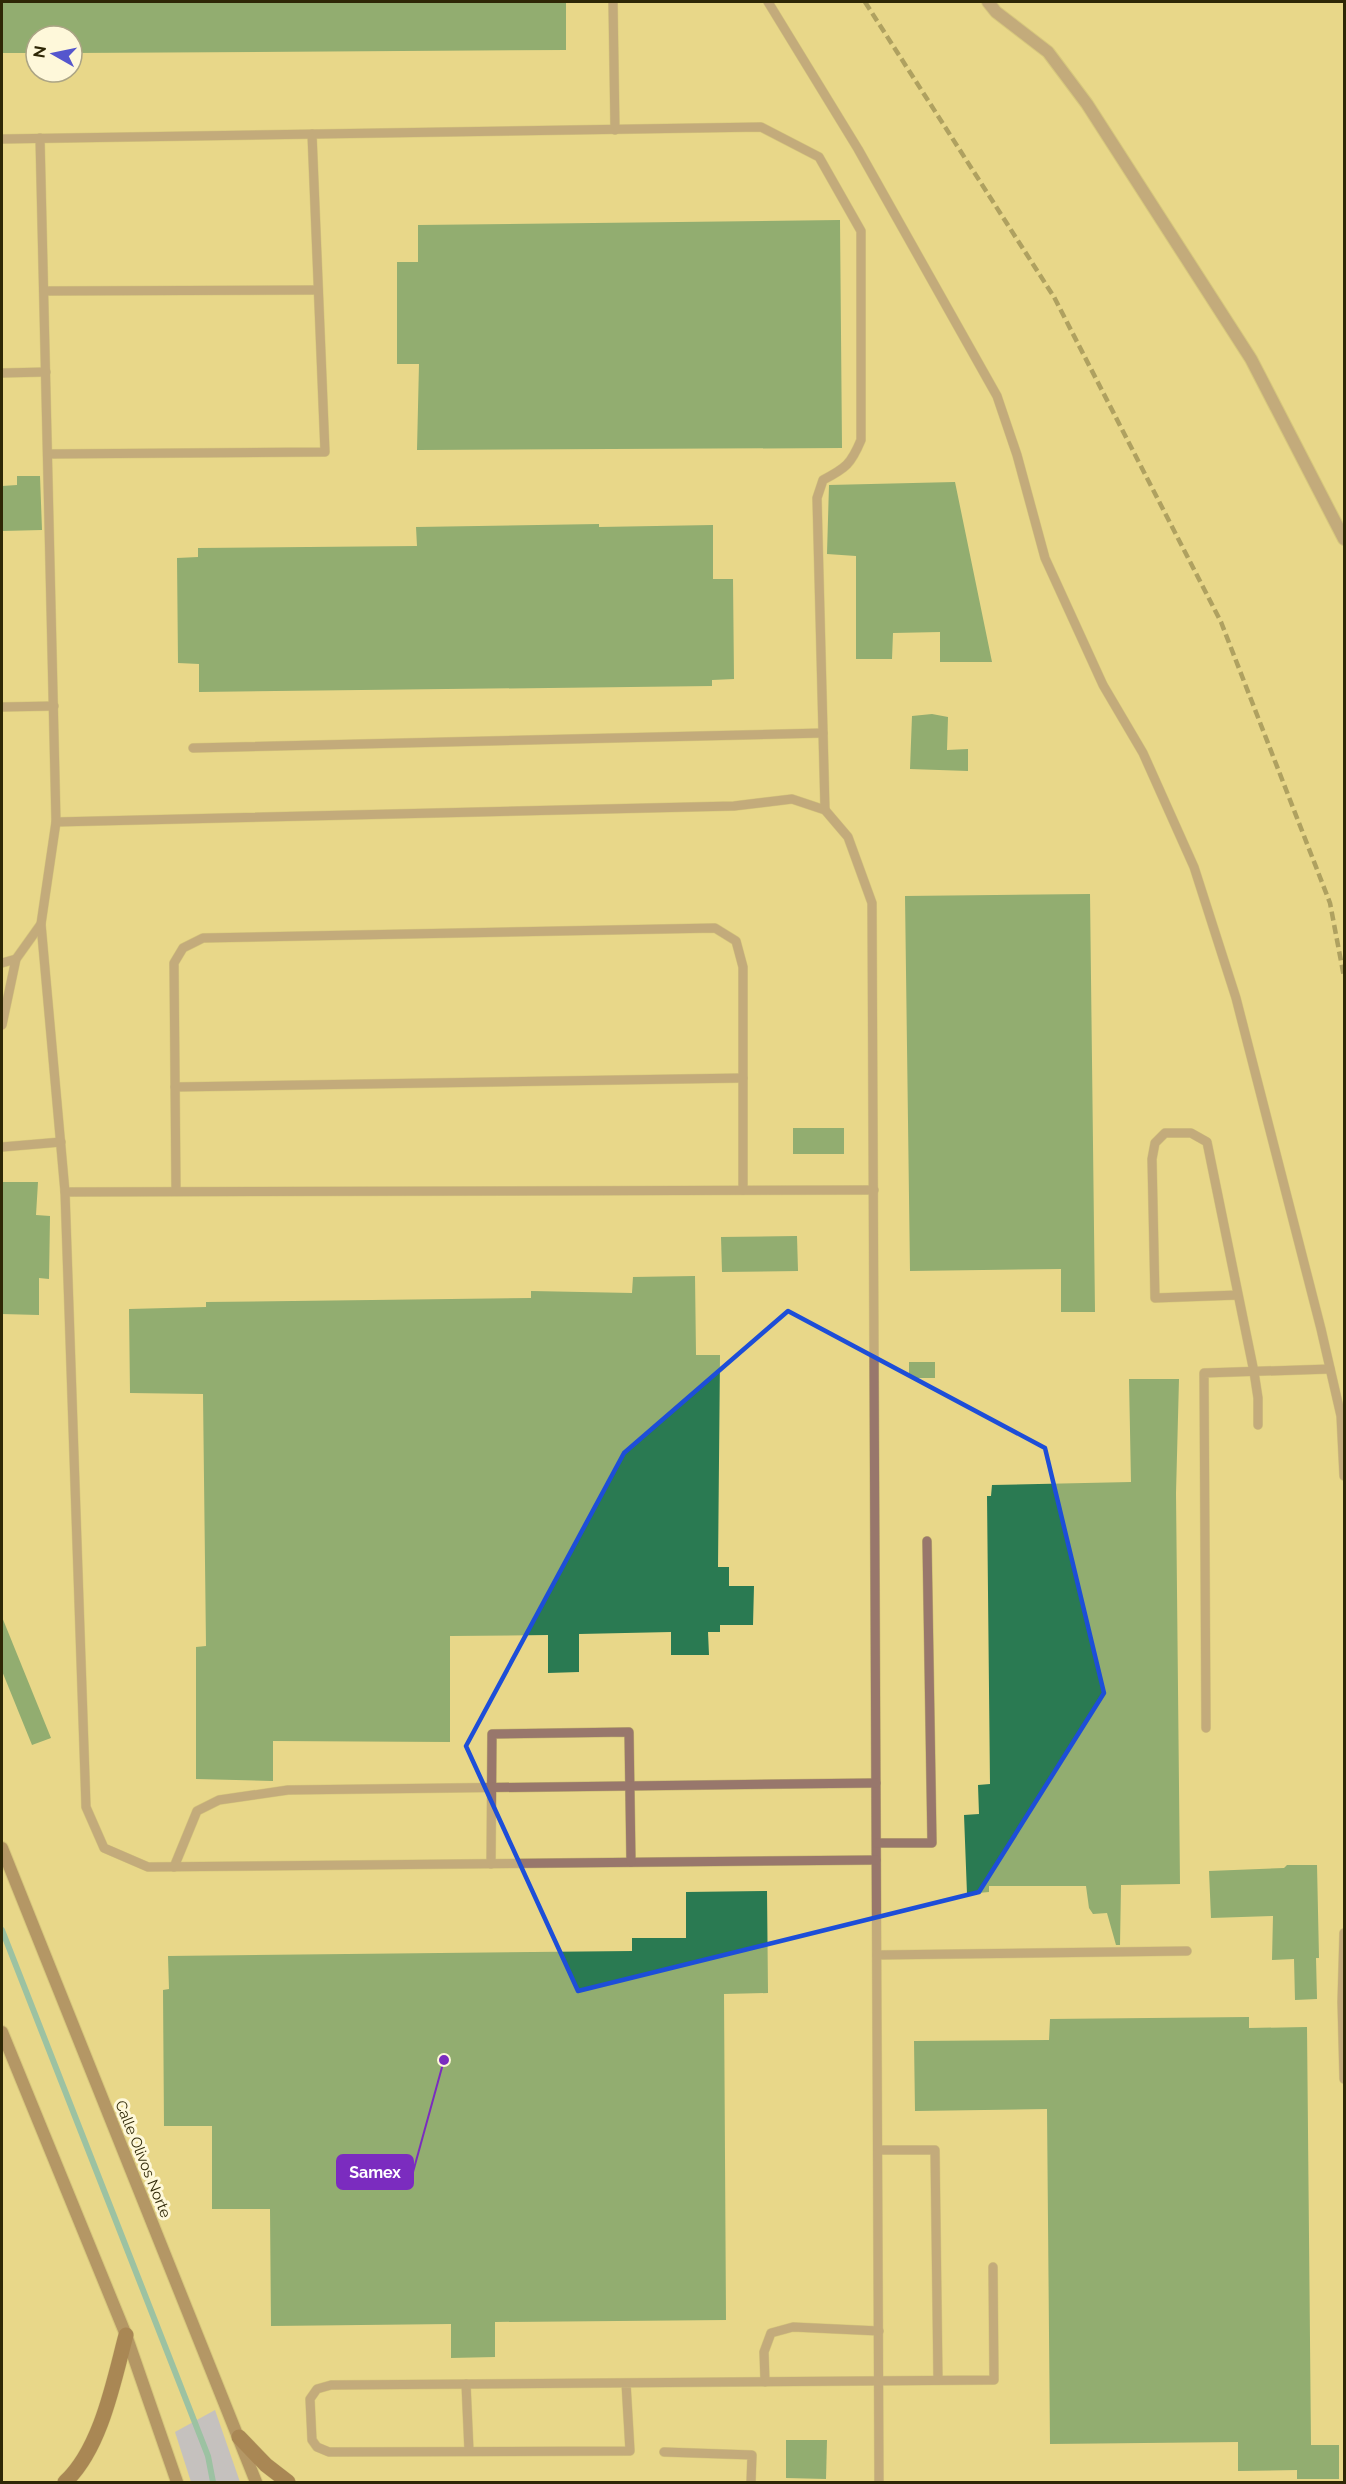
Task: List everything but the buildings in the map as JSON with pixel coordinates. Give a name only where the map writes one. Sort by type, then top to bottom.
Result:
[{"type":"main road","name":"Calle Olivos Norte","points":[[2,1848],[256,2482]]},
{"type":"main road","points":[[2,2032],[126,2335],[177,2482]]},
{"type":"main road","points":[[65,2482],[89,2449],[107,2404],[126,2335]]},
{"type":"main road","points":[[239,2437],[266,2465],[288,2482]]},
{"type":"street","points":[[988,2],[996,12],[1048,52],[1087,104],[1251,359],[1344,539]]},
{"type":"lane","points":[[613,2],[615,130]]},
{"type":"lane","points":[[768,2],[858,149],[997,396],[1017,455],[1044,558],[1103,685],[1143,753],[1194,867],[1242,1020],[1330,1369],[1341,1416],[1344,1476]]},
{"type":"lane","points":[[2,139],[761,127],[819,158],[861,231],[861,440],[853,460],[837,473],[823,480],[817,498],[825,810]]},
{"type":"lane","points":[[48,454],[325,452],[312,134]]},
{"type":"lane","points":[[40,138],[56,822],[41,924],[65,1192],[86,1807],[104,1848],[148,1867],[876,1860]]},
{"type":"lane","points":[[44,291],[318,290]]},
{"type":"lane","points":[[2,373],[46,372]]},
{"type":"lane","points":[[2,707],[54,706]]},
{"type":"lane","points":[[193,748],[823,733]]},
{"type":"lane","points":[[56,822],[734,806],[792,799],[825,810],[848,837],[872,903],[879,2482]]},
{"type":"lane","points":[[2,1024],[16,958],[41,924]]},
{"type":"lane","points":[[176,1191],[174,963],[183,948],[203,938],[715,928],[736,941],[743,967],[743,1190]]},
{"type":"lane","points":[[2,963],[16,958]]},
{"type":"lane","points":[[175,1087],[743,1078]]},
{"type":"lane","points":[[1238,1295],[1155,1298],[1152,1159],[1155,1143],[1165,1132],[1191,1133],[1207,1142],[1254,1372],[1258,1398],[1258,1425]]},
{"type":"lane","points":[[2,1147],[61,1142]]},
{"type":"lane","points":[[65,1192],[874,1190]]},
{"type":"lane","points":[[1206,1728],[1204,1373],[1330,1369]]},
{"type":"lane","points":[[876,1843],[932,1843],[927,1541]]},
{"type":"lane","points":[[491,1864],[492,1734],[628,1732],[631,1863]]},
{"type":"lane","points":[[174,1867],[197,1810],[219,1800],[288,1790],[876,1783]]},
{"type":"lane","points":[[1344,1933],[1342,2002],[1344,2079]]},
{"type":"lane","points":[[877,1954],[1187,1951]]},
{"type":"lane","points":[[878,2150],[935,2150],[938,2380]]},
{"type":"lane","points":[[626,2383],[630,2451],[329,2452],[317,2447],[312,2440],[310,2399],[317,2389],[331,2385],[994,2380],[993,2267]]},
{"type":"lane","points":[[765,2382],[764,2352],[771,2333],[792,2327],[879,2331]]},
{"type":"lane","points":[[466,2384],[469,2451]]},
{"type":"lane","points":[[664,2452],[752,2455],[751,2482]]},
{"type":"highlighted area","points":[[788,1311],[1045,1448],[1104,1693],[979,1892],[578,1991],[466,1746],[624,1453]]},
{"type":"shaded area","points":[[215,2410],[240,2482],[191,2482],[175,2432]]},
{"type":"waterway","points":[[2,1930],[208,2456],[213,2482]]},
{"type":"railway","points":[[865,2],[1054,297],[1221,622],[1330,903],[1344,977]]},
{"type":"place","name":"Samex","points":[[444,2060]]}]
